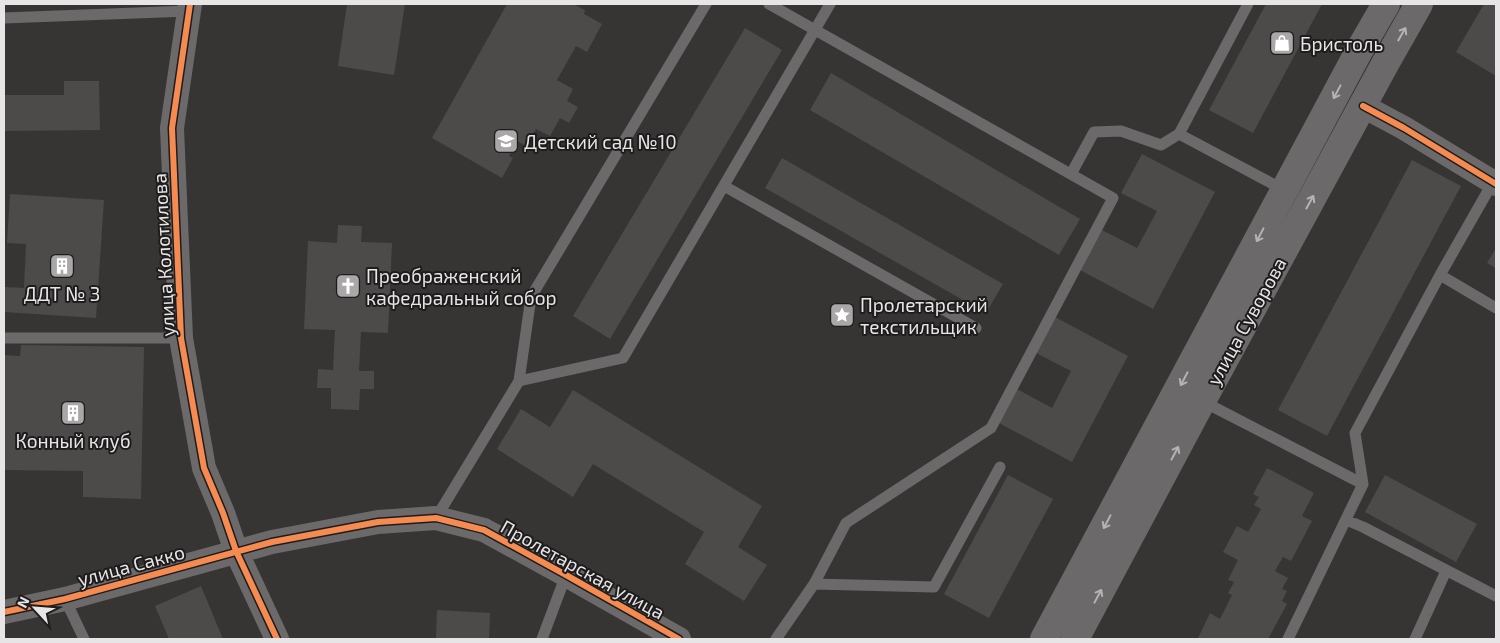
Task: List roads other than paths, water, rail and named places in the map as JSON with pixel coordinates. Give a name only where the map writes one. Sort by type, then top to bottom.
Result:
[{"type":"main road","name":"улица Суворова","points":[[1044,639],[1284,190],[1386,4]]},
{"type":"main road","name":"улица Суворова","points":[[1076,639],[1202,401],[1420,4]]},
{"type":"street","name":"улица Колотилова","points":[[190,8],[172,128],[181,338],[204,468],[236,551],[277,639]]},
{"type":"street","points":[[1363,106],[1404,128],[1495,183]]},
{"type":"street","name":"Пролетарская улица","points":[[236,551],[272,542],[378,522],[436,518],[484,530],[679,639]]},
{"type":"street","name":"улица Сакко","points":[[4,612],[65,598],[236,551]]},
{"type":"lane","points":[[436,518],[519,381],[531,297],[706,4]]},
{"type":"lane","points":[[768,4],[1113,198],[991,428],[846,523],[814,584],[776,639]]},
{"type":"lane","points":[[519,381],[623,358],[830,4]]},
{"type":"lane","points":[[1071,174],[1094,132],[1121,131],[1161,145],[1179,134],[1248,4]]},
{"type":"lane","points":[[4,18],[190,8]]},
{"type":"lane","points":[[1179,134],[1284,190]]},
{"type":"lane","points":[[1288,639],[1363,484],[1355,433],[1440,275],[1495,183]]},
{"type":"lane","points":[[724,186],[976,328]]},
{"type":"lane","points":[[1440,275],[1496,308]]},
{"type":"lane","points":[[4,338],[181,338]]},
{"type":"lane","points":[[1202,401],[1363,484]]},
{"type":"lane","points":[[814,584],[934,587],[1000,467]]},
{"type":"lane","points":[[1346,520],[1496,596]]},
{"type":"lane","points":[[1415,639],[1446,571]]},
{"type":"lane","points":[[542,639],[566,575]]},
{"type":"lane","points":[[65,598],[84,639]]},
{"type":"place","name":"Бристоль","points":[[1282,43]]},
{"type":"place","name":"Детский сад №10","points":[[506,141]]},
{"type":"place","name":"ДДТ № 3","points":[[62,266]]},
{"type":"place","name":"Преображенский кафедральный собор","points":[[348,286]]},
{"type":"place","name":"Пролетарский текстильщик","points":[[842,315]]},
{"type":"place","name":"Конный клуб","points":[[73,413]]}]
